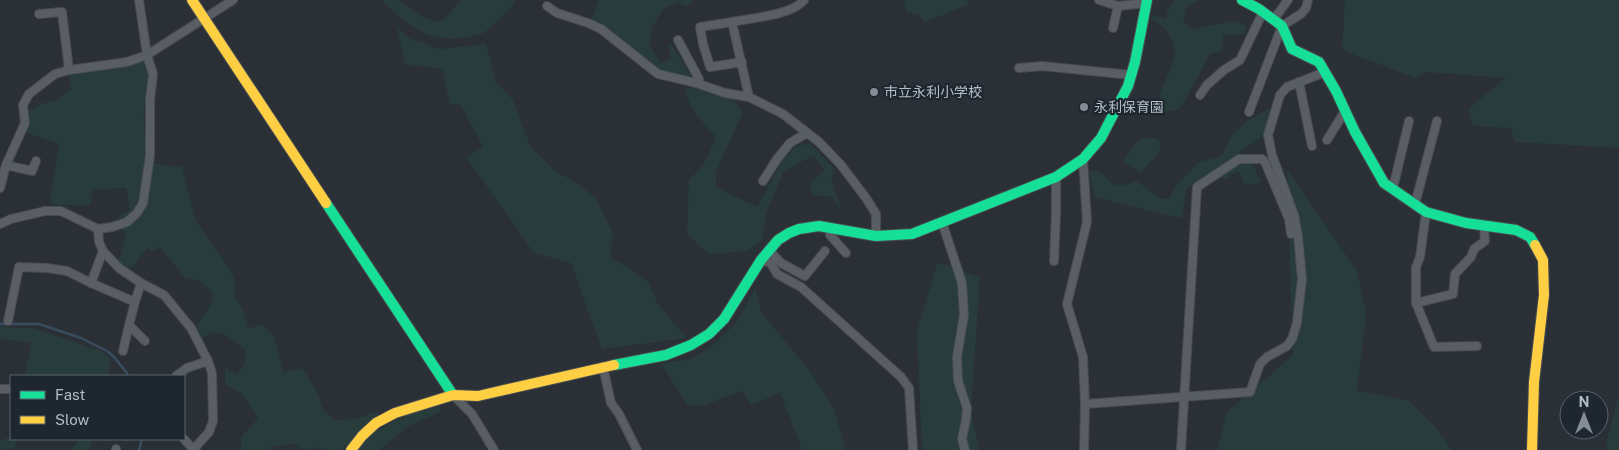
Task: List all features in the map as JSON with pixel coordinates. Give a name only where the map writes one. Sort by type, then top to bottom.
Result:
[{"type":"street","points":[[0,224],[11,219],[45,211],[61,211],[98,229],[127,222],[137,213],[143,203],[150,156],[150,100],[153,74],[147,55],[139,0]]},
{"type":"street","points":[[192,0],[453,395],[472,414],[494,450]]},
{"type":"street","points":[[0,188],[6,165],[25,123],[24,105],[30,94],[55,74],[69,70],[127,62],[147,55],[233,0]]},
{"type":"street","points":[[710,68],[702,44],[700,27],[789,11],[804,0]]},
{"type":"street","points":[[351,450],[362,436],[376,424],[395,413],[453,395],[478,396],[603,367],[666,355],[691,345],[709,334],[724,319],[761,260],[778,240],[799,228],[810,226],[830,228],[876,236],[912,234],[1056,177],[1083,159],[1101,138],[1128,86],[1136,62],[1147,2],[1118,6],[1099,0]]},
{"type":"street","points":[[1242,0],[1273,19],[1292,49],[1319,62],[1384,183],[1426,212],[1466,224],[1516,230],[1530,237],[1543,260],[1544,295],[1534,382],[1532,450]]},
{"type":"street","points":[[1249,112],[1273,19],[1281,0]]},
{"type":"street","points":[[1200,96],[1207,85],[1224,70],[1240,60],[1288,0]]},
{"type":"street","points":[[1273,19],[1301,14],[1306,8],[1308,0]]},
{"type":"street","points":[[547,6],[557,13],[601,29],[658,74],[698,81],[725,93],[750,97],[783,114],[819,142],[841,165],[876,214],[876,236]]},
{"type":"street","points":[[1113,28],[1118,6]]},
{"type":"street","points":[[39,14],[62,12],[69,70]]},
{"type":"street","points":[[732,22],[750,97]]},
{"type":"street","points":[[678,40],[698,81]]},
{"type":"street","points":[[698,81],[703,72],[710,68],[742,62]]},
{"type":"street","points":[[1019,68],[1042,66],[1132,74]]},
{"type":"street","points":[[1086,404],[1250,392],[1260,364],[1267,357],[1287,346],[1292,339],[1297,323],[1302,279],[1294,215],[1272,155],[1268,134],[1280,96],[1287,87],[1325,72]]},
{"type":"street","points":[[1299,82],[1312,146]]},
{"type":"street","points":[[1327,140],[1344,111]]},
{"type":"street","points":[[1393,188],[1409,121]]},
{"type":"street","points":[[1415,204],[1437,121]]},
{"type":"street","points":[[763,181],[790,143],[807,133]]},
{"type":"street","points":[[1083,159],[1087,222],[1068,304],[1084,357],[1086,404],[1084,450]]},
{"type":"street","points":[[1181,450],[1197,187],[1239,159],[1262,159],[1265,162],[1289,219],[1291,234]]},
{"type":"street","points":[[6,165],[32,171],[36,162]]},
{"type":"street","points":[[1054,261],[1056,177]]},
{"type":"street","points":[[1426,212],[1420,257],[1416,267],[1416,303],[1434,347],[1477,346]]},
{"type":"street","points":[[942,222],[964,294],[964,315],[957,356],[958,381],[967,408],[962,439],[966,450]]},
{"type":"street","points":[[1416,303],[1454,294],[1455,274],[1471,257],[1474,249],[1485,241],[1484,227]]},
{"type":"street","points":[[830,228],[830,235],[846,253]]},
{"type":"street","points":[[98,229],[99,242],[103,251],[120,268],[141,283],[164,295],[174,305],[190,328],[208,361],[212,372],[213,421],[209,432],[193,450],[185,440]]},
{"type":"street","points":[[769,250],[781,263],[805,276],[824,251]]},
{"type":"street","points":[[91,283],[103,251]]},
{"type":"street","points":[[761,260],[771,263],[777,274],[802,287],[901,377],[909,388],[913,450]]},
{"type":"street","points":[[8,321],[19,267],[67,271],[135,302]]},
{"type":"street","points":[[123,351],[141,283]]},
{"type":"street","points":[[129,325],[145,341]]},
{"type":"street","points":[[177,375],[187,368],[208,361]]},
{"type":"street","points":[[603,367],[611,403],[619,414],[637,450]]},
{"type":"green space","points":[[381,0],[398,0],[423,17],[436,22],[445,19],[460,0],[515,0],[512,7],[484,33],[470,37],[449,39],[428,35],[410,25]]},
{"type":"green space","points":[[599,0],[692,0],[691,4],[685,7],[679,2],[664,8],[652,27],[649,44],[660,63],[671,59],[669,45],[671,44],[691,76],[687,78],[660,71],[591,20]]},
{"type":"green space","points":[[904,0],[969,0],[969,4],[925,22],[919,15],[906,12]]},
{"type":"green space","points":[[1174,0],[1199,0],[1186,8],[1183,22],[1193,29],[1232,21],[1248,26],[1244,33],[1239,35],[1223,35],[1222,51],[1210,54],[1180,109],[1166,112],[1160,105],[1160,94],[1176,54],[1166,29],[1151,19],[1152,15],[1165,19]]},
{"type":"green space","points":[[1345,0],[1619,0],[1619,148],[1515,142],[1511,128],[1473,126],[1468,109],[1505,78],[1425,72],[1415,78],[1342,50]]},
{"type":"green space","points":[[397,27],[409,38],[440,49],[486,44],[496,82],[513,100],[530,146],[555,171],[575,182],[595,197],[613,233],[610,258],[627,266],[649,283],[657,303],[687,338],[602,349],[571,263],[534,253],[466,157],[483,147],[461,105],[450,104],[442,69],[405,64]]},
{"type":"green space","points":[[145,61],[148,77],[144,112],[146,163],[182,167],[196,221],[230,269],[235,281],[235,297],[242,307],[248,328],[262,325],[274,336],[283,372],[301,368],[316,390],[323,409],[334,420],[353,419],[377,412],[380,416],[341,450],[323,450],[320,447],[303,450],[295,444],[270,447],[271,450],[241,450],[241,437],[258,418],[242,394],[225,384],[225,367],[236,374],[243,366],[246,350],[223,334],[213,332],[202,338],[196,328],[211,303],[212,292],[199,280],[185,278],[160,247],[152,251],[147,248],[133,267],[125,266],[120,262],[127,231],[121,230],[119,216],[130,210],[126,188],[92,190],[91,205],[54,205],[50,202],[59,144],[25,132],[29,123],[27,112],[41,104],[56,100],[71,89],[69,75]]},
{"type":"green space","points":[[693,88],[734,101],[743,112],[716,172],[716,187],[757,207],[782,161],[795,147],[810,143],[834,168],[831,179],[842,211],[832,197],[813,195],[810,183],[824,171],[814,155],[784,171],[766,213],[762,240],[748,251],[709,254],[687,235],[689,180],[704,164],[716,137],[697,115],[690,103],[685,89]]},
{"type":"green space","points":[[1274,107],[1261,138],[1240,151],[1252,164],[1262,183],[1244,184],[1239,172],[1229,175],[1230,179],[1206,176],[1187,188],[1182,217],[1175,217],[1095,197],[1089,170],[1103,174],[1113,184],[1126,185],[1136,181],[1162,199],[1169,199],[1177,184],[1199,162],[1222,156],[1232,135],[1248,120]]},
{"type":"green space","points":[[1142,138],[1157,138],[1162,144],[1157,155],[1140,173],[1123,161],[1136,142]]},
{"type":"green space","points":[[1287,169],[1357,271],[1366,313],[1357,391],[1408,400],[1438,430],[1452,450],[1217,450],[1227,412],[1293,355]]},
{"type":"green space","points":[[938,262],[980,277],[971,409],[979,450],[922,450],[917,331]]},
{"type":"green space","points":[[755,288],[762,313],[809,370],[833,407],[846,450],[802,450],[780,393],[751,405],[742,391],[705,405],[687,405],[661,363],[690,359],[710,348],[737,322]]},
{"type":"green space","points":[[0,326],[33,328],[104,352],[111,360],[108,375],[25,375],[31,343],[0,339]]},
{"type":"green space","points":[[1619,396],[1619,450],[1607,450],[1606,444],[1607,440],[1609,440],[1609,433]]},
{"type":"green space","points":[[440,407],[442,411],[407,427],[380,450],[357,450],[374,434],[395,421],[418,412]]},
{"type":"green space","points":[[10,437],[10,440],[16,440],[15,447],[8,450],[0,449],[0,441]]},
{"type":"green space","points":[[78,440],[92,440],[89,450],[69,450]]},
{"type":"waterway","points":[[0,324],[39,324],[81,338],[107,351],[128,375]]},
{"type":"waterway","points":[[139,450],[142,440]]},
{"type":"traffic: fast","points":[[614,365],[666,355],[691,345],[709,334],[724,319],[761,260],[778,240],[789,233],[799,229],[819,226],[876,236],[912,234],[1056,177],[1083,159],[1101,138],[1128,86],[1135,62],[1147,0]]},
{"type":"traffic: fast","points":[[1242,0],[1259,9],[1282,26],[1292,49],[1319,62],[1384,183],[1426,212],[1466,223],[1516,230],[1530,237],[1535,245]]},
{"type":"traffic: fast","points":[[326,203],[453,395]]},
{"type":"traffic: slow","points":[[192,0],[326,203]]},
{"type":"traffic: slow","points":[[1532,450],[1534,382],[1544,295],[1543,260],[1535,245]]},
{"type":"traffic: slow","points":[[351,450],[376,423],[395,413],[453,395],[478,396],[614,365]]},
{"type":"place","name":"市立永利小学校","points":[[874,92]]},
{"type":"place","name":"永利保育園","points":[[1084,107]]}]
